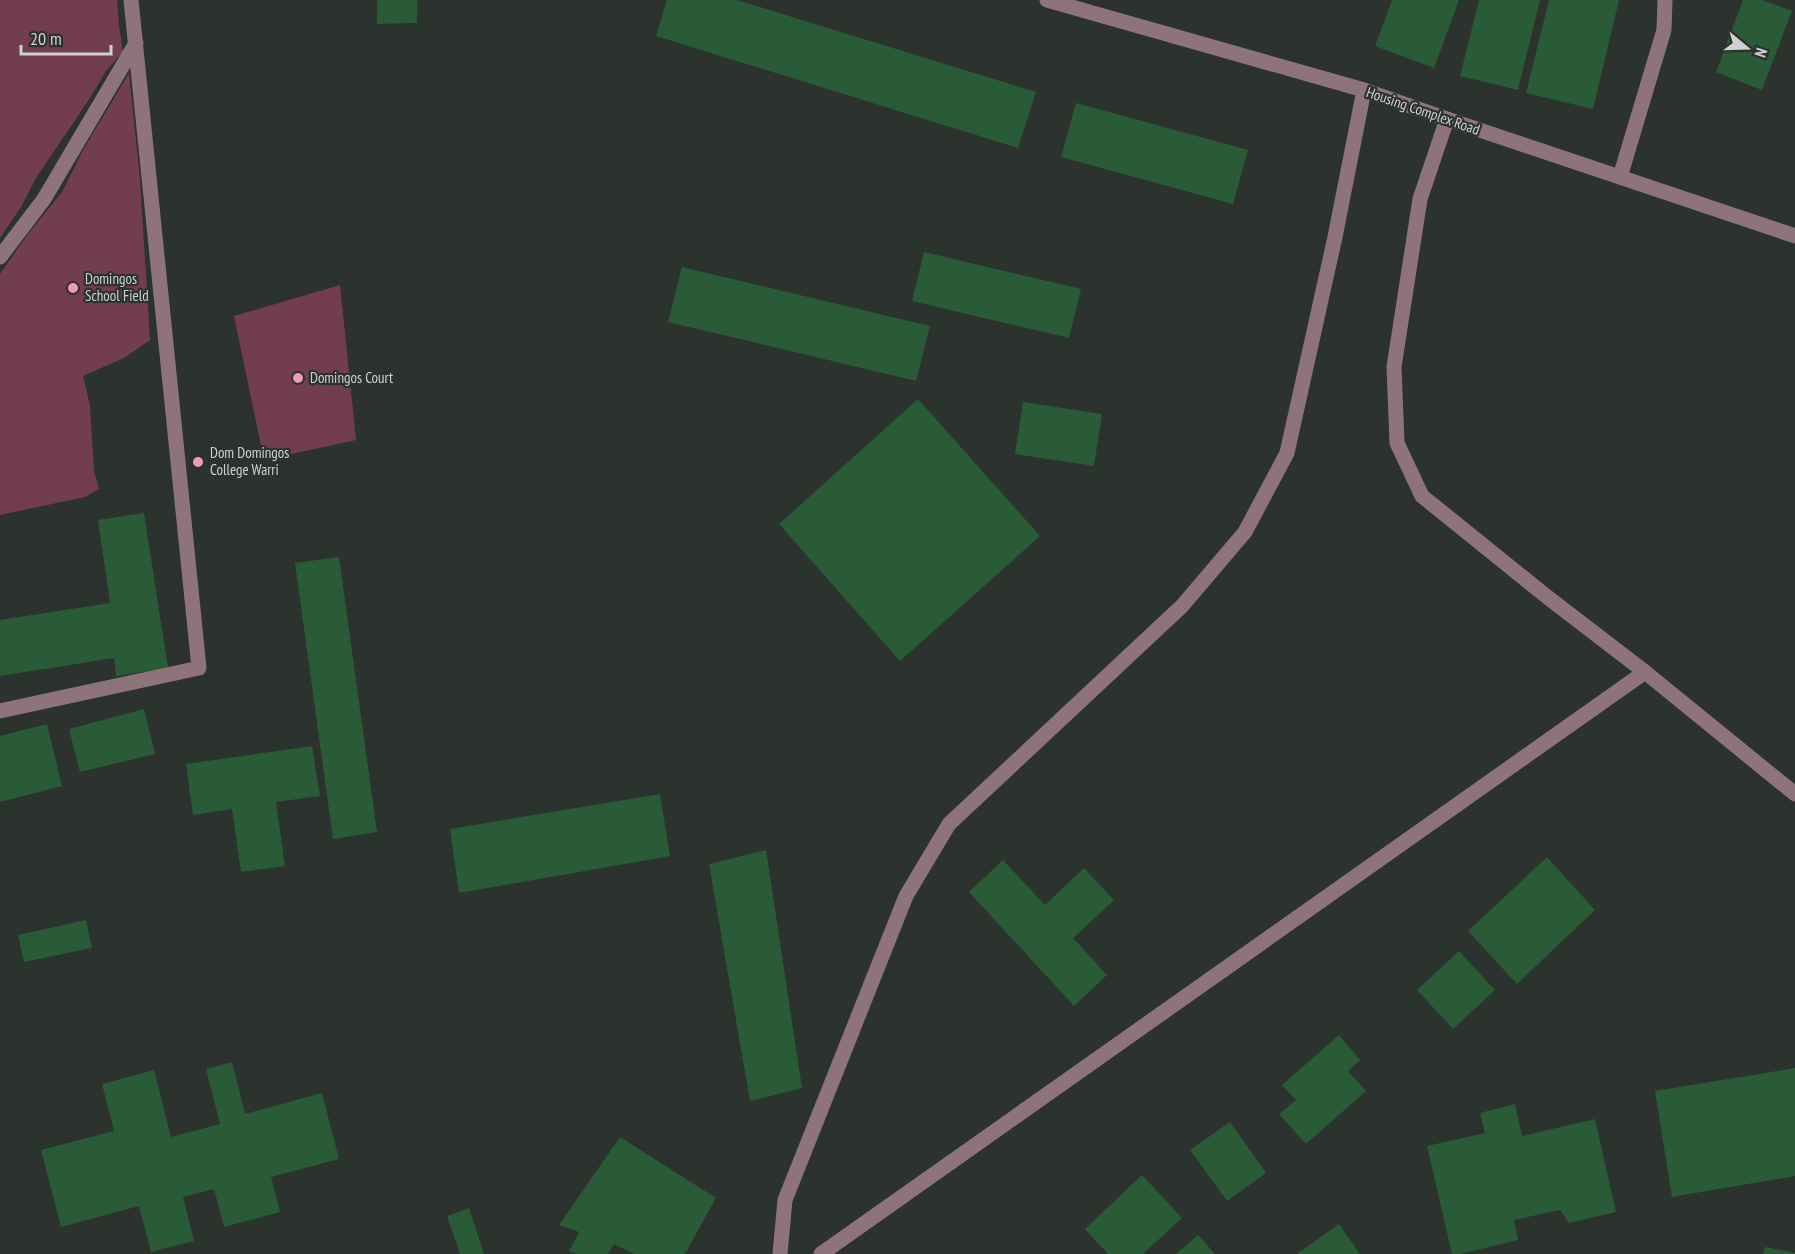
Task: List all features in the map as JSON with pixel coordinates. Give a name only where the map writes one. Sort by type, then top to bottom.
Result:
[{"type":"street","points":[[0,711],[199,668],[131,0]]},
{"type":"street","name":"Housing Complex Road","points":[[1047,0],[1364,90],[1795,236]]},
{"type":"street","points":[[1620,177],[1664,30],[1665,0]]},
{"type":"street","points":[[0,257],[44,199],[136,43]]},
{"type":"street","points":[[780,1254],[785,1200],[906,896],[949,824],[1182,606],[1245,532],[1287,453],[1335,237],[1364,90]]},
{"type":"street","points":[[1448,119],[1420,199],[1394,367],[1396,443],[1422,496],[1795,794]]},
{"type":"street","points":[[820,1254],[1645,672]]},
{"type":"shaded area","points":[[0,0],[117,0],[123,52],[106,71],[0,238]]},
{"type":"shaded area","name":"Domingos School Field","points":[[129,73],[140,179],[150,340],[124,358],[83,376],[90,406],[94,471],[99,489],[85,497],[0,515],[0,274],[62,192],[83,150]]},
{"type":"shaded area","name":"Domingos Court","points":[[340,285],[356,440],[264,460],[234,316]]},
{"type":"building","points":[[377,0],[417,0],[417,23],[377,24]]},
{"type":"building","points":[[667,0],[737,0],[1036,92],[1018,148],[656,36]]},
{"type":"building","points":[[1392,0],[1459,0],[1434,68],[1375,46]]},
{"type":"building","points":[[1479,0],[1540,0],[1518,90],[1460,76]]},
{"type":"building","points":[[1549,0],[1619,0],[1593,109],[1526,93]]},
{"type":"building","points":[[1743,0],[1762,0],[1792,11],[1762,90],[1716,72]]},
{"type":"building","points":[[1076,103],[1248,150],[1233,204],[1061,157]]},
{"type":"building","points":[[924,252],[1081,289],[1069,338],[912,301]]},
{"type":"building","points":[[682,267],[930,326],[916,381],[668,322]]},
{"type":"building","points":[[918,399],[1040,536],[900,661],[779,524]]},
{"type":"building","points":[[1023,402],[1102,414],[1094,466],[1015,454]]},
{"type":"building","points":[[144,513],[168,668],[116,676],[114,658],[0,676],[0,620],[110,603],[98,520]]},
{"type":"building","points":[[339,557],[377,832],[333,839],[295,563]]},
{"type":"building","points":[[144,709],[155,754],[80,772],[69,729]]},
{"type":"building","points":[[47,724],[62,786],[0,802],[0,736]]},
{"type":"building","points":[[312,746],[320,796],[276,802],[285,866],[241,872],[232,809],[193,815],[186,764]]},
{"type":"building","points":[[660,794],[670,856],[459,893],[450,829]]},
{"type":"building","points":[[766,850],[802,1088],[750,1101],[709,864]]},
{"type":"building","points":[[1547,857],[1595,910],[1517,984],[1468,931]]},
{"type":"building","points":[[1003,860],[1045,905],[1084,868],[1114,900],[1073,938],[1107,975],[1074,1006],[969,892]]},
{"type":"building","points":[[86,920],[92,948],[24,962],[18,935]]},
{"type":"building","points":[[1459,951],[1495,990],[1453,1029],[1417,990]]},
{"type":"building","points":[[1339,1035],[1360,1060],[1348,1071],[1366,1091],[1306,1144],[1279,1114],[1296,1100],[1282,1085]]},
{"type":"building","points":[[232,1062],[245,1114],[322,1093],[339,1159],[271,1177],[280,1212],[224,1227],[214,1189],[183,1197],[194,1241],[151,1252],[139,1206],[61,1227],[41,1150],[114,1131],[102,1084],[154,1070],[171,1137],[220,1124],[206,1069]]},
{"type":"building","points":[[1795,1068],[1795,1176],[1672,1197],[1655,1091]]},
{"type":"building","points":[[1515,1104],[1522,1136],[1595,1119],[1616,1212],[1569,1223],[1560,1210],[1514,1220],[1518,1240],[1452,1254],[1427,1146],[1485,1133],[1480,1113]]},
{"type":"building","points":[[1230,1122],[1266,1173],[1227,1201],[1190,1150]]},
{"type":"building","points":[[620,1137],[716,1198],[685,1254],[634,1254],[614,1244],[608,1254],[577,1254],[569,1251],[579,1232],[559,1225]]},
{"type":"building","points":[[1142,1175],[1182,1218],[1143,1254],[1108,1254],[1085,1229]]},
{"type":"building","points":[[469,1208],[484,1254],[460,1254],[447,1216]]},
{"type":"building","points":[[1339,1224],[1360,1254],[1297,1254]]},
{"type":"building","points":[[1198,1235],[1215,1254],[1176,1254]]},
{"type":"building","points":[[1765,1247],[1795,1253],[1795,1254],[1763,1254]]},
{"type":"place","name":"Domingos School Field","points":[[73,288]]},
{"type":"place","name":"Domingos Court","points":[[298,378]]},
{"type":"place","name":"Dom Domingos College Warri","points":[[198,462]]}]
